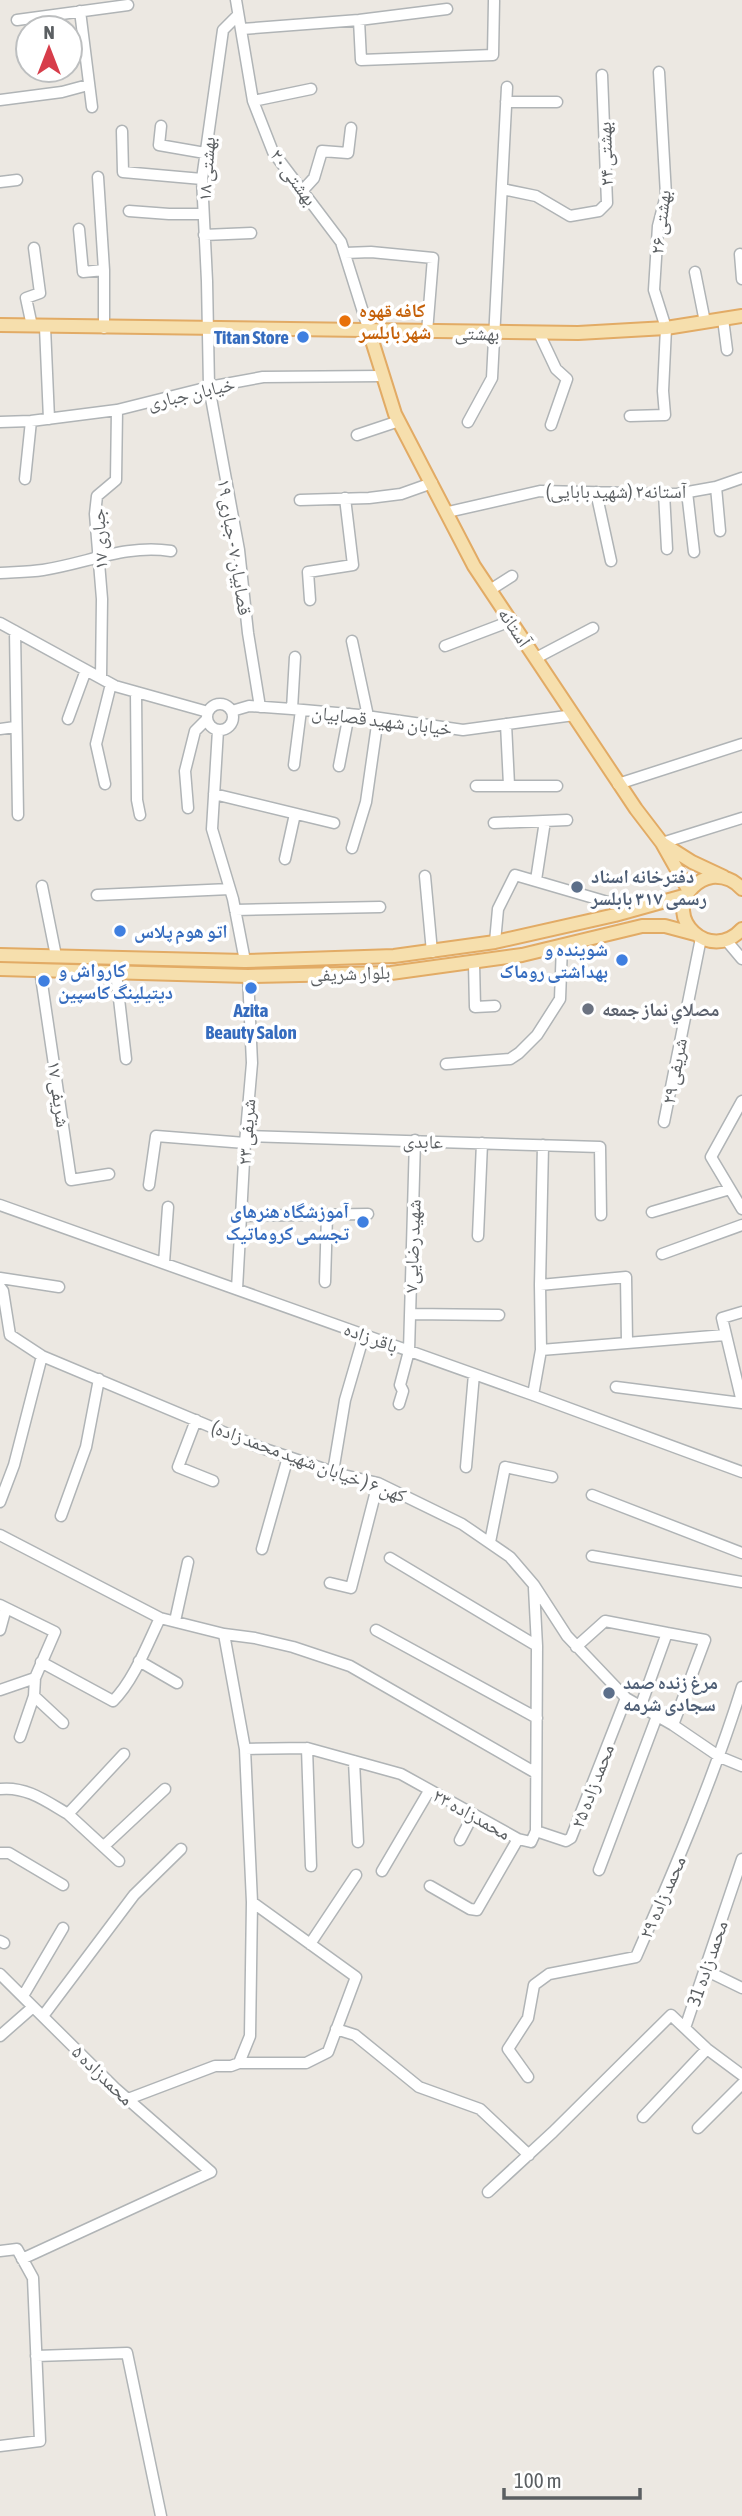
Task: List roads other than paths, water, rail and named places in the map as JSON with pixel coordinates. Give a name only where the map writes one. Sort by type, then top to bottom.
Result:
[{"type":"main road","name":"بهشتی","points":[[0,325],[494,334],[666,328],[742,316]]},
{"type":"main road","name":"آستانه","points":[[369,331],[399,421],[474,566],[618,783],[662,843],[692,862],[732,880],[742,889]]},
{"type":"main road","points":[[662,843],[688,893],[684,903],[685,920],[698,936]]},
{"type":"main road","name":"بلوار شریفی","points":[[0,955],[245,961],[345,959],[432,952],[495,943],[640,909],[688,893],[698,881],[711,877],[732,880]]},
{"type":"main road","points":[[640,909],[655,911],[658,916],[649,926]]},
{"type":"main road","name":"بلوار شریفی","points":[[0,969],[248,975],[391,973],[474,963],[649,926],[676,929],[709,941],[737,937]]},
{"type":"main road","points":[[245,961],[248,975]]},
{"type":"street","name":"بهشتی ۲۰","points":[[236,0],[253,101],[273,152],[341,242],[369,331]]},
{"type":"street","points":[[359,20],[361,60],[493,55],[494,1]]},
{"type":"street","points":[[59,14],[128,5]]},
{"type":"street","points":[[242,29],[359,20],[447,9]]},
{"type":"street","points":[[80,11],[92,107]]},
{"type":"street","name":"بهشتی ۱۸","points":[[208,330],[202,179],[223,30],[237,16]]},
{"type":"street","name":"بهشتی ۲۶","points":[[659,72],[666,195],[658,226],[654,290],[666,328]]},
{"type":"street","name":"بهشتی ۲۴","points":[[502,188],[536,196],[570,216],[599,211],[607,202],[602,75]]},
{"type":"street","points":[[0,100],[62,92],[88,85]]},
{"type":"street","points":[[468,422],[492,378],[507,87]]},
{"type":"street","points":[[253,101],[312,89]]},
{"type":"street","points":[[506,102],[557,102]]},
{"type":"street","points":[[161,126],[159,145],[205,153]]},
{"type":"street","points":[[303,190],[314,178],[322,151],[348,153],[351,128]]},
{"type":"street","points":[[122,131],[124,172],[202,179]]},
{"type":"street","points":[[98,177],[104,270],[104,328]]},
{"type":"street","points":[[0,182],[17,180]]},
{"type":"street","points":[[129,211],[203,214]]},
{"type":"street","points":[[79,229],[83,272],[104,270]]},
{"type":"street","points":[[204,235],[251,233]]},
{"type":"street","points":[[32,326],[26,298],[40,293],[34,248]]},
{"type":"street","points":[[345,253],[371,252],[433,258],[427,332]]},
{"type":"street","points":[[740,254],[742,279]]},
{"type":"street","points":[[695,272],[705,322]]},
{"type":"street","points":[[723,319],[727,350]]},
{"type":"street","points":[[45,327],[49,419]]},
{"type":"street","points":[[630,416],[665,415],[663,391],[666,328]]},
{"type":"street","name":"قصابيان ۷ - جباری ۱۹","points":[[208,330],[208,387],[239,550],[260,707]]},
{"type":"street","points":[[539,333],[556,369],[568,379],[551,425]]},
{"type":"street","name":"خیابان جباری","points":[[0,422],[31,421],[117,410],[208,387],[263,377],[383,376]]},
{"type":"street","name":"جباری ۱۷","points":[[101,678],[102,598],[96,505],[97,496],[116,481],[117,410]]},
{"type":"street","points":[[25,479],[31,421]]},
{"type":"street","points":[[357,435],[399,421]]},
{"type":"street","name":"آستانه۲ (شهید بابایی)","points":[[448,512],[540,491],[687,492],[716,487],[742,478]]},
{"type":"street","points":[[300,500],[401,494],[432,483]]},
{"type":"street","points":[[716,487],[720,531]]},
{"type":"street","points":[[596,492],[611,561]]},
{"type":"street","points":[[687,492],[694,552]]},
{"type":"street","points":[[664,493],[667,549]]},
{"type":"street","points":[[310,600],[308,572],[353,565],[345,498]]},
{"type":"street","points":[[0,573],[43,570],[139,549],[171,551]]},
{"type":"street","points":[[490,590],[512,576]]},
{"type":"street","points":[[445,646],[511,621]]},
{"type":"street","points":[[0,623],[111,684],[207,716],[213,728],[218,730],[224,730],[232,722],[232,711],[222,704],[211,707],[207,716],[195,731],[185,771],[188,808]]},
{"type":"street","points":[[536,658],[593,628]]},
{"type":"street","points":[[15,631],[18,815]]},
{"type":"street","points":[[352,641],[373,717],[366,802],[352,848]]},
{"type":"street","points":[[294,765],[295,657]]},
{"type":"street","points":[[68,719],[86,670]]},
{"type":"street","points":[[105,784],[96,744],[111,684]]},
{"type":"street","points":[[136,692],[136,777],[140,815]]},
{"type":"street","name":"خیابان شهید قصابیان","points":[[232,711],[249,706],[349,714],[463,730],[574,715]]},
{"type":"street","points":[[339,766],[349,714]]},
{"type":"street","points":[[506,724],[509,785]]},
{"type":"street","points":[[0,729],[15,727]]},
{"type":"street","points":[[218,730],[212,830],[230,889],[245,961]]},
{"type":"street","points":[[618,783],[742,744]]},
{"type":"street","points":[[477,786],[557,786]]},
{"type":"street","points":[[214,794],[334,823]]},
{"type":"street","points":[[285,859],[295,814]]},
{"type":"street","points":[[662,843],[742,818]]},
{"type":"street","points":[[494,823],[568,820]]},
{"type":"street","points":[[536,880],[545,821]]},
{"type":"street","points":[[495,943],[498,909],[515,875],[640,909]]},
{"type":"street","points":[[425,876],[432,952]]},
{"type":"street","points":[[41,886],[56,956]]},
{"type":"street","points":[[97,895],[230,889]]},
{"type":"street","points":[[235,910],[380,907]]},
{"type":"street","name":"شریفی ۲۹","points":[[664,1122],[698,936]]},
{"type":"street","points":[[737,937],[742,959]]},
{"type":"street","points":[[446,1064],[510,1059],[537,1035],[560,999],[562,946]]},
{"type":"street","points":[[474,963],[475,1007],[495,1006]]},
{"type":"street","name":"شریفی ۱۷","points":[[40,970],[71,1180],[109,1174]]},
{"type":"street","points":[[116,973],[126,1059]]},
{"type":"street","name":"شریفی ۲۳","points":[[237,1289],[252,1063],[248,975]]},
{"type":"street","points":[[742,1101],[711,1157],[742,1209]]},
{"type":"street","name":"عابدی","points":[[149,1185],[156,1136],[245,1140],[415,1140],[600,1147],[601,1214]]},
{"type":"street","name":"شهید رضایی۷","points":[[398,1404],[403,1391],[400,1385],[409,1351],[415,1140]]},
{"type":"street","points":[[478,1236],[482,1143]]},
{"type":"street","points":[[533,1395],[541,1350],[543,1145]]},
{"type":"street","points":[[652,1212],[730,1189]]},
{"type":"street","name":"باقر زاده","points":[[0,1205],[742,1472]]},
{"type":"street","points":[[164,1263],[168,1207]]},
{"type":"street","points":[[241,1216],[368,1214]]},
{"type":"street","points":[[325,1282],[327,1215]]},
{"type":"street","points":[[662,1254],[742,1225]]},
{"type":"street","points":[[540,1285],[626,1277],[627,1342]]},
{"type":"street","points":[[0,1278],[60,1287]]},
{"type":"street","name":"کهن ۶ ( خیابان شهید محمد زاده)","points":[[0,1287],[3,1291],[10,1335],[42,1356],[259,1447],[333,1472],[378,1483],[463,1524],[510,1557],[534,1585],[576,1647],[626,1698],[673,1725],[720,1757],[742,1766]]},
{"type":"street","points":[[615,1387],[742,1402],[722,1318],[742,1312]]},
{"type":"street","points":[[410,1314],[499,1315]]},
{"type":"street","points":[[333,1472],[345,1400],[364,1335]]},
{"type":"street","points":[[541,1350],[725,1335]]},
{"type":"street","points":[[1,1497],[14,1465],[42,1356]]},
{"type":"street","points":[[466,1467],[474,1374]]},
{"type":"street","points":[[61,1516],[86,1447],[99,1379]]},
{"type":"street","points":[[196,1420],[178,1467],[213,1481]]},
{"type":"street","points":[[262,1549],[288,1457]]},
{"type":"street","points":[[489,1542],[505,1467],[552,1477]]},
{"type":"street","points":[[330,1583],[351,1588],[378,1483]]},
{"type":"street","points":[[592,1495],[742,1553]]},
{"type":"street","points":[[0,1535],[160,1618],[293,1647],[350,1666],[536,1773]]},
{"type":"street","points":[[592,1556],[742,1582]]},
{"type":"street","points":[[390,1558],[537,1646]]},
{"type":"street","points":[[175,1620],[188,1562]]},
{"type":"street","name":"محمدزاده ۲۳","points":[[245,1749],[307,1748],[401,1774],[518,1839],[531,1842],[536,1831],[537,1646],[534,1585]]},
{"type":"street","points":[[0,1630],[3,1606],[55,1632],[35,1678],[34,1696],[20,1737]]},
{"type":"street","points":[[41,1662],[113,1701],[139,1661],[160,1618]]},
{"type":"street","points":[[576,1647],[605,1620],[705,1640],[673,1725]]},
{"type":"street","points":[[376,1630],[537,1718]]},
{"type":"street","points":[[641,1705],[667,1633]]},
{"type":"street","points":[[225,1634],[245,1749],[252,1902],[250,2036],[239,2063]]},
{"type":"street","points":[[139,1661],[177,1683]]},
{"type":"street","points":[[0,1690],[35,1678]]},
{"type":"street","points":[[720,1757],[742,1687]]},
{"type":"street","points":[[34,1696],[63,1723]]},
{"type":"street","name":"محمد زاده ۲۵","points":[[536,1831],[566,1841],[571,1838],[626,1698]]},
{"type":"street","points":[[599,1870],[657,1716]]},
{"type":"street","points":[[307,1748],[311,1866]]},
{"type":"street","points":[[68,1814],[124,1754]]},
{"type":"street","name":"محمد زاده ۲۹","points":[[528,2077],[508,2049],[528,2018],[534,1985],[549,1974],[636,1957],[688,1839],[720,1757]]},
{"type":"street","points":[[354,1761],[358,1842]]},
{"type":"street","points":[[0,1789],[26,1791],[39,1796],[68,1814],[119,1861]]},
{"type":"street","points":[[104,1846],[165,1789]]},
{"type":"street","points":[[382,1871],[429,1791]]},
{"type":"street","points":[[460,1840],[473,1815]]},
{"type":"street","points":[[429,1886],[470,1909],[477,1910],[518,1839]]},
{"type":"street","points":[[43,2016],[134,1895],[181,1849]]},
{"type":"street","points":[[0,1853],[9,1853],[63,1885]]},
{"type":"street","name":"محمد زاده 31","points":[[685,2028],[742,1859]]},
{"type":"street","points":[[310,1944],[356,1875]]},
{"type":"street","points":[[128,2099],[215,2066],[239,2063],[306,2063],[328,2052],[356,1977],[252,1902]]},
{"type":"street","points":[[23,1997],[63,1928]]},
{"type":"street","points":[[705,1970],[742,1988]]},
{"type":"street","name":"محمدزاده ۵","points":[[0,1974],[128,2099],[211,2172],[22,2259]]},
{"type":"street","points":[[0,2036],[33,2007]]},
{"type":"street","points":[[488,2192],[671,2015],[706,2049],[742,2075]]},
{"type":"street","points":[[336,2029],[355,2035],[419,2087],[480,2109],[529,2155]]},
{"type":"street","points":[[643,2116],[706,2049]]},
{"type":"street","points":[[698,2128],[742,2084]]},
{"type":"street","points":[[0,2252],[17,2249],[33,2278],[40,2441],[0,2446]]},
{"type":"street","points":[[36,2356],[127,2353],[161,2516]]},
{"type":"place","name":"کافه قهوه شهر بابلسر","points":[[345,321]]},
{"type":"place","name":"Titan Store","points":[[303,337]]},
{"type":"place","name":"دفترخانه اسناد رسمی ۳۱۷ بابلسر","points":[[577,887]]},
{"type":"place","name":"اتو هوم پلاس","points":[[120,931]]},
{"type":"place","name":"شوینده و بهداشتی روماک","points":[[622,960]]},
{"type":"place","name":"کارواش و دیتیلینگ کاسپین","points":[[44,981]]},
{"type":"place","name":"Azita Beauty Salon","points":[[251,988]]},
{"type":"place","name":"مصلاي نماز جمعه","points":[[588,1009]]},
{"type":"place","name":"آموزشگاه هنرهای تجسمی کروماتیک","points":[[363,1222]]},
{"type":"place","name":"مرغ زنده صمد سجادی شرمه","points":[[609,1693]]}]
